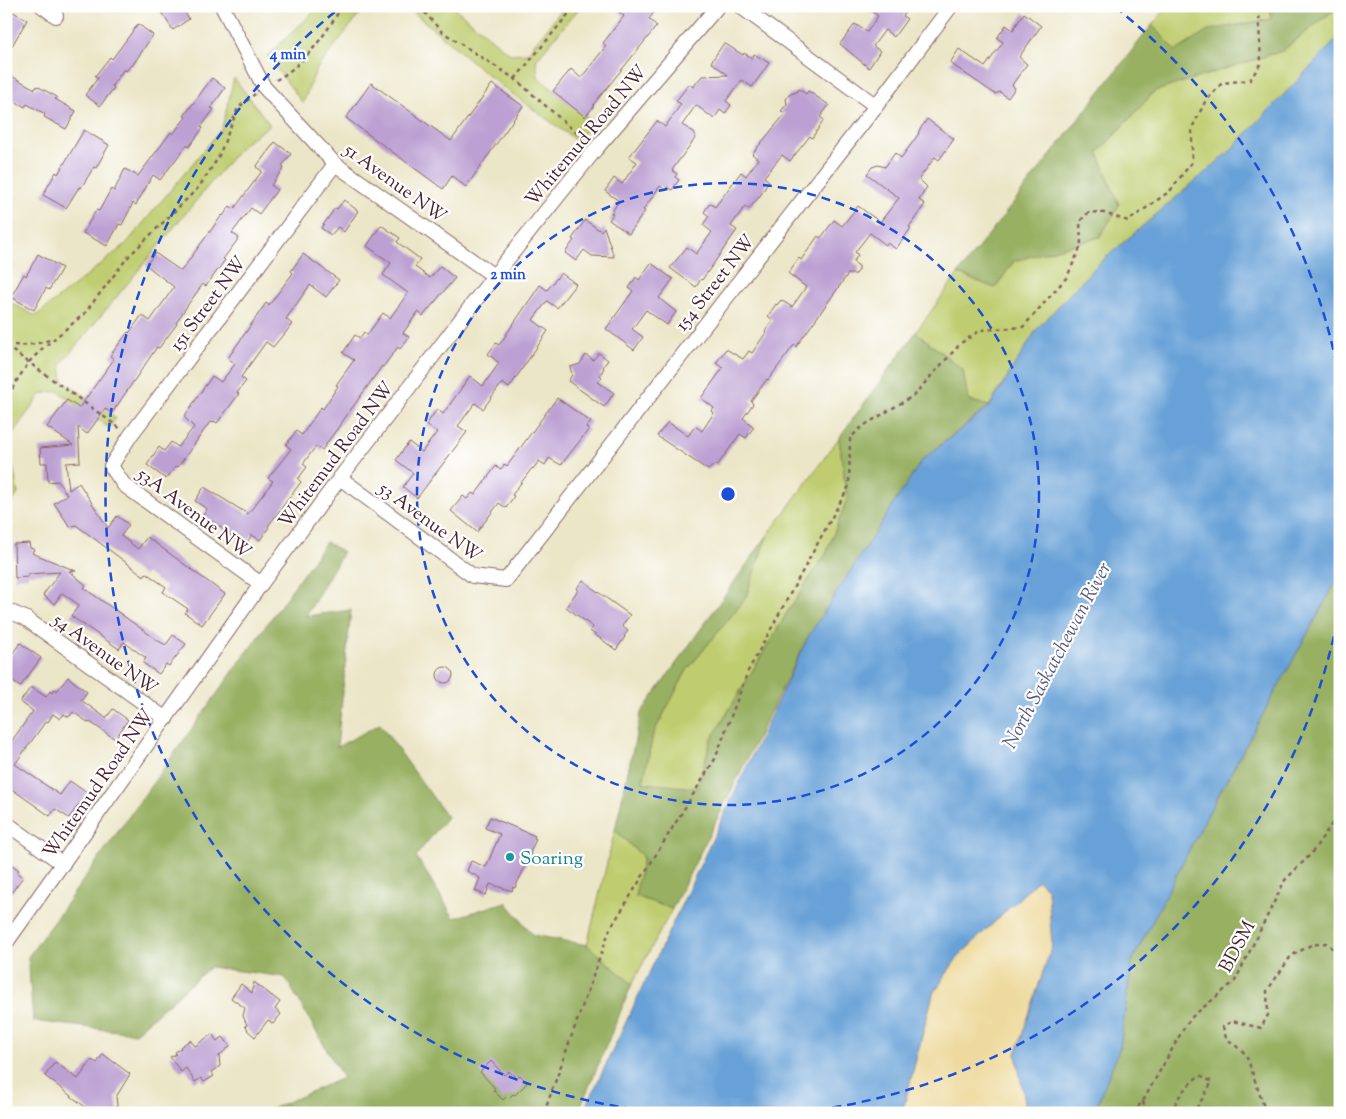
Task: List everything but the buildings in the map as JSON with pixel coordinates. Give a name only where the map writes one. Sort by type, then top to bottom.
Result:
[{"type":"street","points":[[42,6],[56,16]]},
{"type":"street","name":"51 Avenue NW","points":[[222,6],[264,87],[335,164],[494,276]]},
{"type":"street","name":"Whitemud Road NW","points":[[6,943],[261,584],[340,478],[494,276],[595,150],[718,6]]},
{"type":"street","points":[[740,6],[876,106]]},
{"type":"street","name":"154 Street NW","points":[[506,580],[876,106],[951,6]]},
{"type":"street","name":"151 Street NW","points":[[111,466],[130,436],[335,164]]},
{"type":"street","name":"53A Avenue NW","points":[[111,466],[124,485],[261,584]]},
{"type":"street","name":"53 Avenue NW","points":[[340,478],[473,576],[506,580]]},
{"type":"street","name":"54 Avenue NW","points":[[6,610],[25,618],[166,719]]},
{"type":"street","points":[[6,823],[63,864]]},
{"type":"path","points":[[6,404],[14,385],[29,362],[84,314],[128,257],[199,187],[218,158],[238,108],[264,87],[288,73],[306,56],[342,6]]},
{"type":"path","points":[[419,6],[441,31],[515,79],[595,150]]},
{"type":"path","points":[[515,79],[575,6]]},
{"type":"path","points":[[544,1113],[610,929],[715,759],[748,671],[849,486],[850,438],[863,426],[913,396],[961,343],[981,330],[1023,327],[1067,277],[1080,246],[1080,221],[1089,212],[1104,213],[1128,221],[1170,191],[1192,162],[1192,128],[1205,102],[1222,83],[1250,80],[1261,63],[1260,6]]},
{"type":"path","points":[[6,345],[32,345],[57,338]]},
{"type":"path","points":[[6,345],[130,436]]},
{"type":"path","name":"BDSM","points":[[1133,1113],[1143,1101],[1189,1021],[1235,981],[1285,880],[1311,854],[1340,812]]},
{"type":"path","points":[[1266,1113],[1246,1054],[1226,1038],[1223,1027],[1232,1021],[1262,1028],[1268,1015],[1267,991],[1291,956],[1311,945],[1326,943],[1340,954]]},
{"type":"path","points":[[1174,1113],[1174,1107],[1187,1086],[1200,1075],[1212,1082],[1194,1113]]},
{"type":"path","points":[[1143,1101],[1145,1113]]},
{"type":"green space","points":[[320,6],[366,6],[316,70],[303,103],[267,56]]},
{"type":"green space","points":[[406,6],[452,6],[510,54],[527,53],[565,6],[581,6],[536,60],[538,77],[592,122],[577,141],[500,85]]},
{"type":"green space","points":[[1168,6],[1271,6],[1271,19],[1210,30],[1176,51],[1152,25]]},
{"type":"green space","points":[[1271,6],[1339,6],[1282,51],[1155,91],[1098,153],[1119,205],[1100,237],[1014,261],[995,288],[958,274],[1152,25],[1176,51],[1210,30],[1271,19]]},
{"type":"green space","points":[[1339,6],[1340,36],[1228,153],[1096,266],[1037,329],[989,406],[967,400],[963,370],[916,332],[958,274],[995,288],[1014,261],[1100,237],[1119,205],[1098,153],[1155,91],[1282,51]]},
{"type":"green space","points":[[234,78],[270,125],[242,145],[61,364],[63,381],[116,418],[109,428],[58,391],[41,394],[8,440],[18,494],[6,510],[6,300],[36,316],[126,244],[222,128]]},
{"type":"green space","points":[[916,332],[963,370],[968,400],[989,406],[922,460],[808,637],[672,909],[635,896],[643,857],[615,830],[641,713],[767,536],[745,599],[687,670],[653,734],[643,783],[697,788],[711,740],[790,608],[826,554],[847,499],[839,438]]},
{"type":"green space","points":[[839,438],[847,499],[826,554],[790,608],[711,740],[697,789],[643,783],[653,734],[687,670],[745,599],[767,536]]},
{"type":"green space","points":[[326,542],[343,552],[306,616],[351,610],[337,747],[380,724],[447,817],[416,856],[454,918],[506,902],[533,935],[587,945],[632,984],[578,1113],[262,1113],[343,1078],[285,977],[210,967],[135,1033],[33,1021],[28,957]]},
{"type":"green space","points":[[1340,575],[1340,1113],[1094,1113],[1120,1047],[1132,961],[1209,812]]},
{"type":"green space","points":[[615,830],[643,857],[636,896],[672,909],[632,984],[587,945]]},
{"type":"sand","points":[[1038,880],[1048,889],[1052,945],[1016,1054],[1027,1113],[902,1113],[933,994],[957,958]]},
{"type":"water","name":"North Saskatchewan River","points":[[1340,36],[1340,575],[1209,812],[1132,961],[1120,1047],[1094,1113],[1027,1113],[1016,1054],[1052,945],[1048,890],[1038,880],[957,958],[933,994],[902,1113],[583,1113],[808,637],[922,460],[989,407],[1037,329],[1096,266],[1228,153]]},
{"type":"place","name":"Soaring","points":[[510,857]]}]
